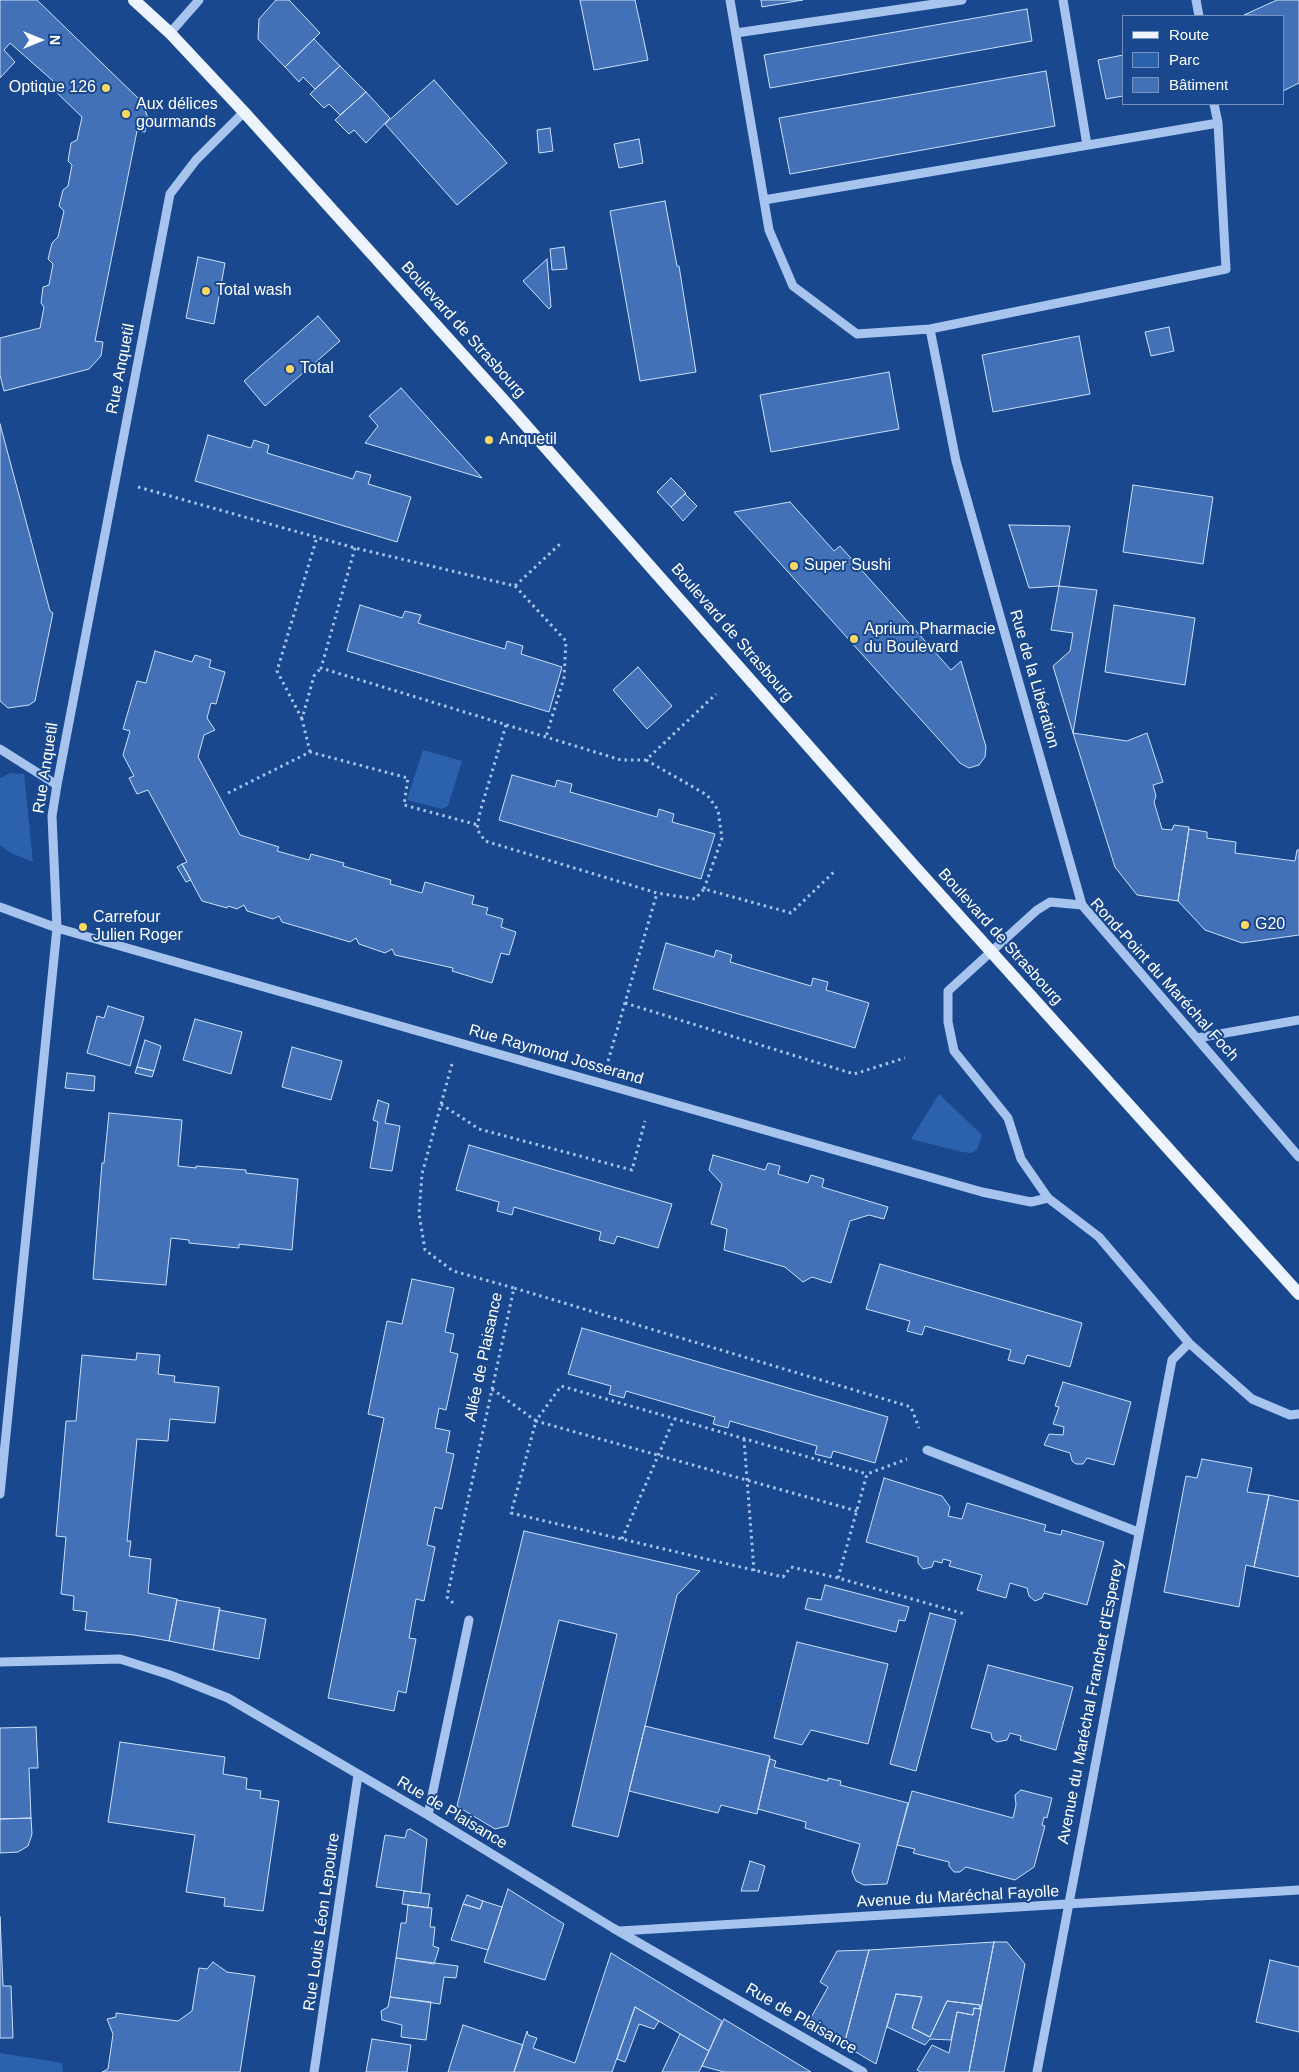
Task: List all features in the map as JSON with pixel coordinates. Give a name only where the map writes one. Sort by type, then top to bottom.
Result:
[{"type":"main road","name":"Boulevard de Strasbourg","points":[[134,0],[170,33],[244,112],[602,510],[990,951],[1299,1294]]},
{"type":"street","points":[[170,33],[199,0]]},
{"type":"street","points":[[730,0],[769,230],[792,286],[857,334],[930,329],[1226,269],[1218,124],[1214,105]]},
{"type":"street","points":[[736,33],[923,3],[962,0]]},
{"type":"street","points":[[1063,0],[1087,145]]},
{"type":"street","points":[[1196,0],[1198,15]]},
{"type":"street","name":"Rue Anquetil","points":[[0,1494],[57,928],[52,816],[57,785],[170,194],[196,160],[244,112]]},
{"type":"street","points":[[764,200],[1218,124]]},
{"type":"street","name":"Rue de la Libération","points":[[930,329],[956,461],[1072,862],[1082,905]]},
{"type":"street","points":[[0,749],[57,785]]},
{"type":"street","name":"Rond-Point du Maréchal Foch","points":[[1299,1157],[1082,905],[1050,902],[1036,910],[948,991],[948,1022],[954,1051],[1008,1118],[1021,1159],[1048,1198],[1099,1237],[1189,1343],[1252,1399],[1290,1415],[1299,1414]]},
{"type":"street","name":"Rue Raymond Josserand","points":[[0,907],[57,928],[993,1195],[1030,1202],[1048,1198]]},
{"type":"street","points":[[1197,1038],[1299,1020]]},
{"type":"street","name":"Avenue du Maréchal Franchet d'Esperey","points":[[1037,2072],[1172,1360],[1189,1343]]},
{"type":"street","points":[[927,1450],[1138,1532]]},
{"type":"street","points":[[428,1815],[469,1620]]},
{"type":"street","name":"Rue de Plaisance","points":[[0,1662],[120,1659],[162,1672],[228,1698],[428,1815],[619,1931],[864,2072]]},
{"type":"street","name":"Rue Louis Léon Lepoutre","points":[[314,2072],[358,1775]]},
{"type":"street","name":"Avenue du Maréchal Fayolle","points":[[619,1931],[1068,1906],[1299,1890]]},
{"type":"path","points":[[115,481],[355,548],[515,586],[566,641],[564,678],[546,737]]},
{"type":"path","points":[[310,752],[302,719],[277,671],[317,537]]},
{"type":"path","points":[[515,586],[561,543]]},
{"type":"path","points":[[302,719],[314,676],[321,668],[355,548]]},
{"type":"path","points":[[321,668],[621,760],[646,760],[707,795],[718,810],[722,838],[704,889],[695,899],[657,893],[485,841],[477,829],[480,812],[506,725]]},
{"type":"path","points":[[646,760],[716,694]]},
{"type":"path","points":[[228,793],[310,752],[408,778],[404,805],[478,826]]},
{"type":"path","points":[[704,889],[791,913],[836,870]]},
{"type":"path","points":[[601,1083],[657,893]]},
{"type":"path","points":[[625,1003],[854,1074],[905,1058]]},
{"type":"path","points":[[458,1042],[422,1174],[419,1214],[425,1250],[452,1271],[514,1288]]},
{"type":"path","points":[[441,1104],[479,1129],[632,1170],[651,1097]]},
{"type":"path","name":"Allée de Plaisance","points":[[469,1620],[447,1597],[514,1288],[911,1407],[927,1450]]},
{"type":"path","points":[[927,1450],[867,1474],[561,1386],[536,1421],[510,1513],[784,1577],[791,1567],[838,1578],[965,1614]]},
{"type":"path","points":[[492,1389],[536,1421],[857,1511]]},
{"type":"path","points":[[622,1539],[674,1419]]},
{"type":"path","points":[[744,1439],[754,1570]]},
{"type":"path","points":[[838,1578],[867,1474]]},
{"type":"green space","points":[[423,750],[462,761],[448,806],[442,809],[407,800]]},
{"type":"green space","points":[[11,773],[24,774],[33,862],[11,853],[0,845],[0,778]]},
{"type":"green space","points":[[939,1094],[982,1135],[977,1150],[971,1153],[962,1152],[911,1139]]},
{"type":"green space","points":[[0,2053],[62,2063],[63,2072],[0,2072]]},
{"type":"building","points":[[0,0],[37,0],[142,102],[148,118],[145,132],[137,131],[95,341],[103,342],[101,356],[89,369],[4,391],[0,375],[0,338],[40,328],[44,307],[41,303],[43,287],[49,285],[53,264],[48,259],[52,243],[58,237],[64,211],[59,206],[63,190],[68,186],[72,165],[68,161],[71,143],[77,140],[82,117],[51,87],[55,83],[10,43],[4,50],[15,62],[0,78]]},
{"type":"building","points":[[276,0],[289,0],[320,33],[285,67],[258,39],[259,19]]},
{"type":"building","points":[[580,0],[635,0],[648,60],[594,70]]},
{"type":"building","points":[[761,0],[803,0],[762,7]]},
{"type":"building","points":[[1277,0],[1299,0],[1299,83],[1284,90],[1284,15],[1244,15]]},
{"type":"building","points":[[1027,9],[1032,41],[770,88],[764,55]]},
{"type":"building","points":[[314,39],[340,66],[315,89],[303,77],[299,82],[285,67]]},
{"type":"building","points":[[1122,55],[1122,96],[1106,99],[1098,60]]},
{"type":"building","points":[[340,66],[366,92],[340,115],[329,104],[324,108],[310,94]]},
{"type":"building","points":[[1046,71],[1055,126],[790,174],[779,118]]},
{"type":"building","points":[[434,80],[507,163],[457,205],[385,124]]},
{"type":"building","points":[[366,92],[390,118],[366,143],[354,130],[349,134],[335,120]]},
{"type":"building","points":[[550,128],[553,151],[539,153],[537,130]]},
{"type":"building","points":[[639,139],[643,163],[619,168],[614,144]]},
{"type":"building","points":[[665,201],[677,266],[679,266],[696,372],[640,381],[610,211]]},
{"type":"building","points":[[564,247],[567,269],[552,270],[550,249]]},
{"type":"building","name":"Total wash","points":[[198,257],[225,263],[214,324],[186,318]]},
{"type":"building","points":[[547,259],[551,307],[549,309],[523,281]]},
{"type":"building","points":[[318,316],[340,341],[265,406],[244,381]]},
{"type":"building","points":[[1169,327],[1174,351],[1151,356],[1145,332]]},
{"type":"building","points":[[1079,336],[1090,394],[993,412],[982,355]]},
{"type":"building","points":[[889,372],[899,429],[771,452],[760,395]]},
{"type":"building","points":[[401,388],[482,478],[365,443],[378,426],[369,416]]},
{"type":"building","points":[[0,424],[50,611],[53,613],[35,701],[29,705],[8,708],[0,701]]},
{"type":"building","points":[[208,435],[251,448],[254,440],[269,445],[267,453],[353,479],[356,471],[371,475],[368,484],[411,497],[397,542],[195,481]]},
{"type":"building","points":[[671,478],[686,493],[671,507],[657,492]]},
{"type":"building","points":[[1133,485],[1213,497],[1203,564],[1123,552]]},
{"type":"building","points":[[685,494],[697,506],[683,521],[671,507]]},
{"type":"building","points":[[790,502],[834,551],[840,546],[951,670],[961,661],[986,747],[985,757],[979,765],[969,768],[960,763],[734,512]]},
{"type":"building","points":[[1009,525],[1070,526],[1059,586],[1029,588]]},
{"type":"building","points":[[1059,586],[1097,590],[1073,733],[1053,666],[1070,651],[1073,633],[1051,630]]},
{"type":"building","points":[[360,605],[402,618],[405,611],[421,615],[418,623],[505,649],[507,641],[523,646],[521,654],[562,667],[549,712],[347,651]]},
{"type":"building","points":[[1114,605],[1195,618],[1185,685],[1105,672]]},
{"type":"building","points":[[155,651],[192,662],[195,655],[211,660],[209,667],[225,672],[216,704],[211,703],[207,718],[215,730],[204,735],[198,757],[240,835],[279,847],[277,851],[309,860],[311,854],[344,863],[343,866],[391,880],[390,884],[422,893],[425,882],[474,896],[472,904],[488,908],[486,914],[503,919],[501,927],[516,932],[509,955],[501,953],[492,983],[452,971],[453,968],[395,955],[392,949],[385,953],[359,944],[356,938],[350,942],[282,922],[279,916],[273,919],[247,911],[244,905],[237,909],[202,901],[182,864],[187,862],[148,790],[137,794],[129,778],[134,776],[123,755],[130,731],[123,729],[137,681],[146,683]]},
{"type":"building","points":[[638,667],[672,706],[647,729],[613,690]]},
{"type":"building","points":[[1073,733],[1127,741],[1147,733],[1163,782],[1153,785],[1156,796],[1154,802],[1162,829],[1172,830],[1174,825],[1189,827],[1178,901],[1137,895],[1115,867]]},
{"type":"building","points":[[512,775],[555,787],[557,780],[572,784],[570,792],[657,817],[659,809],[674,814],[672,822],[715,834],[701,879],[499,820]]},
{"type":"building","points":[[1189,829],[1207,832],[1207,838],[1236,842],[1235,853],[1295,861],[1297,850],[1299,850],[1299,935],[1242,943],[1205,930],[1178,901]]},
{"type":"building","points":[[182,864],[191,880],[186,882],[177,867]]},
{"type":"building","points":[[666,943],[714,957],[716,950],[732,955],[730,962],[811,986],[813,978],[828,982],[826,990],[869,1003],[855,1048],[653,989]]},
{"type":"building","points":[[108,1006],[144,1017],[130,1066],[87,1053],[97,1016],[104,1018]]},
{"type":"building","points":[[195,1019],[242,1032],[231,1074],[183,1060]]},
{"type":"building","points":[[145,1040],[161,1046],[154,1071],[137,1067]]},
{"type":"building","points":[[292,1047],[342,1061],[331,1100],[282,1087]]},
{"type":"building","points":[[137,1067],[154,1071],[152,1077],[135,1073]]},
{"type":"building","points":[[67,1073],[95,1076],[94,1091],[65,1088]]},
{"type":"building","points":[[378,1100],[389,1104],[385,1123],[400,1126],[392,1171],[370,1168],[378,1122],[373,1120]]},
{"type":"building","points":[[109,1113],[182,1120],[178,1166],[246,1170],[246,1173],[298,1179],[292,1250],[239,1244],[239,1248],[189,1243],[189,1240],[171,1238],[166,1285],[93,1279],[102,1163],[104,1163]]},
{"type":"building","points":[[469,1145],[672,1204],[658,1248],[617,1236],[614,1244],[599,1240],[601,1232],[514,1207],[512,1215],[497,1211],[499,1202],[456,1190]]},
{"type":"building","points":[[713,1155],[765,1170],[768,1163],[780,1166],[778,1174],[808,1183],[811,1175],[824,1179],[822,1187],[888,1207],[884,1219],[869,1215],[850,1221],[831,1283],[812,1277],[803,1282],[785,1267],[724,1250],[727,1229],[711,1224],[722,1184],[709,1170]]},
{"type":"building","points":[[880,1264],[1082,1323],[1070,1367],[1027,1355],[1024,1364],[1008,1360],[1011,1350],[925,1326],[922,1335],[907,1331],[910,1321],[866,1309]]},
{"type":"building","points":[[412,1279],[454,1288],[445,1332],[454,1334],[450,1352],[458,1354],[446,1410],[439,1408],[435,1428],[450,1431],[446,1452],[454,1454],[442,1509],[435,1507],[427,1545],[435,1547],[424,1601],[416,1599],[409,1638],[416,1639],[406,1693],[398,1691],[394,1711],[328,1698],[384,1418],[368,1414],[387,1321],[402,1324]]},
{"type":"building","points":[[582,1328],[888,1417],[875,1463],[833,1451],[831,1458],[815,1454],[817,1446],[730,1421],[728,1428],[713,1424],[715,1417],[626,1391],[624,1398],[609,1394],[611,1386],[568,1374]]},
{"type":"building","points":[[137,1353],[160,1355],[158,1374],[175,1376],[174,1382],[219,1387],[215,1423],[170,1419],[168,1441],[137,1439],[127,1541],[131,1541],[129,1556],[151,1559],[148,1593],[177,1599],[169,1641],[85,1630],[87,1612],[73,1610],[74,1596],[61,1594],[66,1537],[56,1536],[66,1421],[76,1421],[82,1355],[136,1360]]},
{"type":"building","points":[[1063,1382],[1131,1402],[1114,1465],[1087,1458],[1083,1464],[1076,1464],[1072,1461],[1070,1453],[1044,1445],[1049,1434],[1063,1435],[1064,1427],[1053,1424],[1059,1407],[1055,1406]]},
{"type":"building","points":[[1202,1459],[1252,1468],[1247,1492],[1269,1495],[1254,1567],[1246,1565],[1239,1607],[1164,1592],[1186,1476],[1197,1478]]},
{"type":"building","points":[[884,1478],[942,1496],[950,1507],[948,1516],[962,1519],[967,1503],[1046,1525],[1044,1531],[1061,1535],[1062,1530],[1104,1542],[1087,1605],[1044,1593],[1042,1598],[1035,1601],[1029,1596],[1027,1588],[1010,1583],[1006,1598],[977,1590],[982,1575],[949,1566],[951,1561],[943,1559],[942,1563],[934,1561],[932,1567],[923,1569],[918,1563],[918,1557],[866,1542]]},
{"type":"building","points":[[1269,1495],[1299,1501],[1299,1577],[1254,1567]]},
{"type":"building","points":[[524,1531],[700,1571],[677,1595],[618,1837],[572,1826],[617,1634],[559,1620],[508,1826],[495,1829],[457,1806]]},
{"type":"building","points":[[825,1585],[909,1607],[905,1621],[899,1620],[896,1632],[805,1609],[808,1598],[821,1600]]},
{"type":"building","points":[[177,1600],[220,1608],[213,1650],[169,1641]]},
{"type":"building","points":[[219,1610],[266,1619],[259,1659],[213,1650]]},
{"type":"building","points":[[930,1613],[956,1620],[916,1771],[890,1764]]},
{"type":"building","points":[[797,1642],[888,1664],[868,1744],[811,1730],[802,1745],[774,1738]]},
{"type":"building","points":[[988,1665],[1073,1687],[1056,1750],[1020,1740],[1021,1736],[1010,1733],[1007,1740],[997,1742],[992,1739],[991,1733],[971,1728]]},
{"type":"building","points":[[645,1726],[770,1756],[757,1814],[721,1805],[718,1813],[629,1791]]},
{"type":"building","points":[[36,1727],[38,1768],[29,1768],[31,1818],[0,1819],[0,1728]]},
{"type":"building","points":[[120,1742],[225,1757],[223,1774],[247,1778],[246,1789],[261,1791],[260,1798],[279,1801],[263,1911],[224,1906],[225,1898],[186,1892],[195,1835],[108,1822]]},
{"type":"building","points":[[770,1759],[776,1761],[774,1767],[828,1781],[828,1778],[841,1781],[840,1785],[908,1803],[887,1884],[864,1885],[856,1881],[852,1872],[860,1844],[805,1828],[806,1822],[758,1809]]},
{"type":"building","points":[[1021,1790],[1052,1798],[1047,1818],[1044,1817],[1042,1825],[1045,1826],[1034,1867],[1015,1880],[966,1867],[960,1872],[954,1872],[949,1866],[949,1862],[913,1853],[915,1849],[897,1845],[912,1791],[1013,1818],[1016,1805],[1015,1795]]},
{"type":"building","points":[[31,1818],[32,1834],[28,1846],[18,1852],[0,1853],[0,1819]]},
{"type":"building","points":[[410,1829],[427,1839],[421,1893],[376,1887],[385,1835],[405,1838],[407,1830]]},
{"type":"building","points":[[750,1861],[765,1866],[758,1891],[741,1891]]},
{"type":"building","points":[[508,1889],[564,1924],[545,1980],[484,1962]]},
{"type":"building","points":[[404,1891],[430,1894],[428,1908],[402,1904]]},
{"type":"building","points":[[467,1895],[483,1901],[480,1909],[463,1904]]},
{"type":"building","points":[[483,1901],[502,1907],[488,1950],[451,1940],[463,1904],[480,1909]]},
{"type":"building","points":[[408,1905],[432,1908],[430,1927],[435,1927],[433,1946],[439,1948],[434,1964],[396,1958],[401,1923],[406,1923]]},
{"type":"building","points":[[0,1917],[3,1986],[11,1986],[13,2038],[0,2038]]},
{"type":"building","points":[[994,1942],[969,2072],[921,2072],[917,2070],[932,2045],[949,2053],[957,2012],[973,2015],[974,2008],[980,2009],[980,2005],[947,2001],[930,2037],[912,2028],[922,1997],[896,1994],[876,2064],[844,2045],[869,1950]]},
{"type":"building","points":[[994,1942],[1007,1942],[1025,1964],[1004,2072],[969,2072]]},
{"type":"building","points":[[869,1950],[844,2045],[808,2023],[828,1987],[820,1982],[837,1951]]},
{"type":"building","points":[[611,1953],[722,2021],[709,2051],[635,2007],[612,2072],[514,2072],[527,2031],[528,2035],[537,2038],[533,2048],[575,2063]]},
{"type":"building","points":[[396,1958],[458,1966],[456,1978],[444,1977],[440,2004],[390,1997]]},
{"type":"building","points":[[1270,1960],[1299,1967],[1299,2032],[1256,2022]]},
{"type":"building","points":[[213,1962],[227,1972],[255,1976],[240,2072],[102,2072],[108,2069],[113,2034],[107,2019],[116,2017],[116,2013],[178,2021],[192,2011],[199,1968],[207,1969]]},
{"type":"building","points":[[896,1994],[922,1997],[912,2028],[930,2037],[947,2001],[980,2005],[980,2009],[974,2008],[973,2015],[957,2012],[951,2040],[930,2039],[925,2045],[887,2027]]},
{"type":"building","points":[[390,1997],[431,2002],[426,2040],[401,2037],[402,2025],[382,2020],[381,2011],[388,2007]]},
{"type":"building","points":[[635,2007],[659,2021],[654,2029],[639,2024],[625,2062],[617,2059]]},
{"type":"building","points":[[724,2019],[811,2072],[724,2072],[702,2066]]},
{"type":"building","points":[[463,2025],[523,2045],[514,2072],[448,2072]]},
{"type":"building","points":[[680,2034],[709,2051],[699,2072],[662,2072]]},
{"type":"building","points":[[372,2039],[411,2045],[407,2072],[366,2072]]},
{"type":"place","name":"Optique 126","points":[[106,88]]},
{"type":"place","name":"Aux délices gourmands","points":[[126,114]]},
{"type":"place","name":"Total wash","points":[[206,291]]},
{"type":"place","name":"Total","points":[[290,369]]},
{"type":"place","name":"Anquetil","points":[[489,440]]},
{"type":"place","name":"Super Sushi","points":[[794,566]]},
{"type":"place","name":"Aprium Pharmacie du Boulevard","points":[[854,639]]},
{"type":"place","name":"G20","points":[[1245,925]]},
{"type":"place","name":"Carrefour Julien Roger","points":[[83,927]]}]
